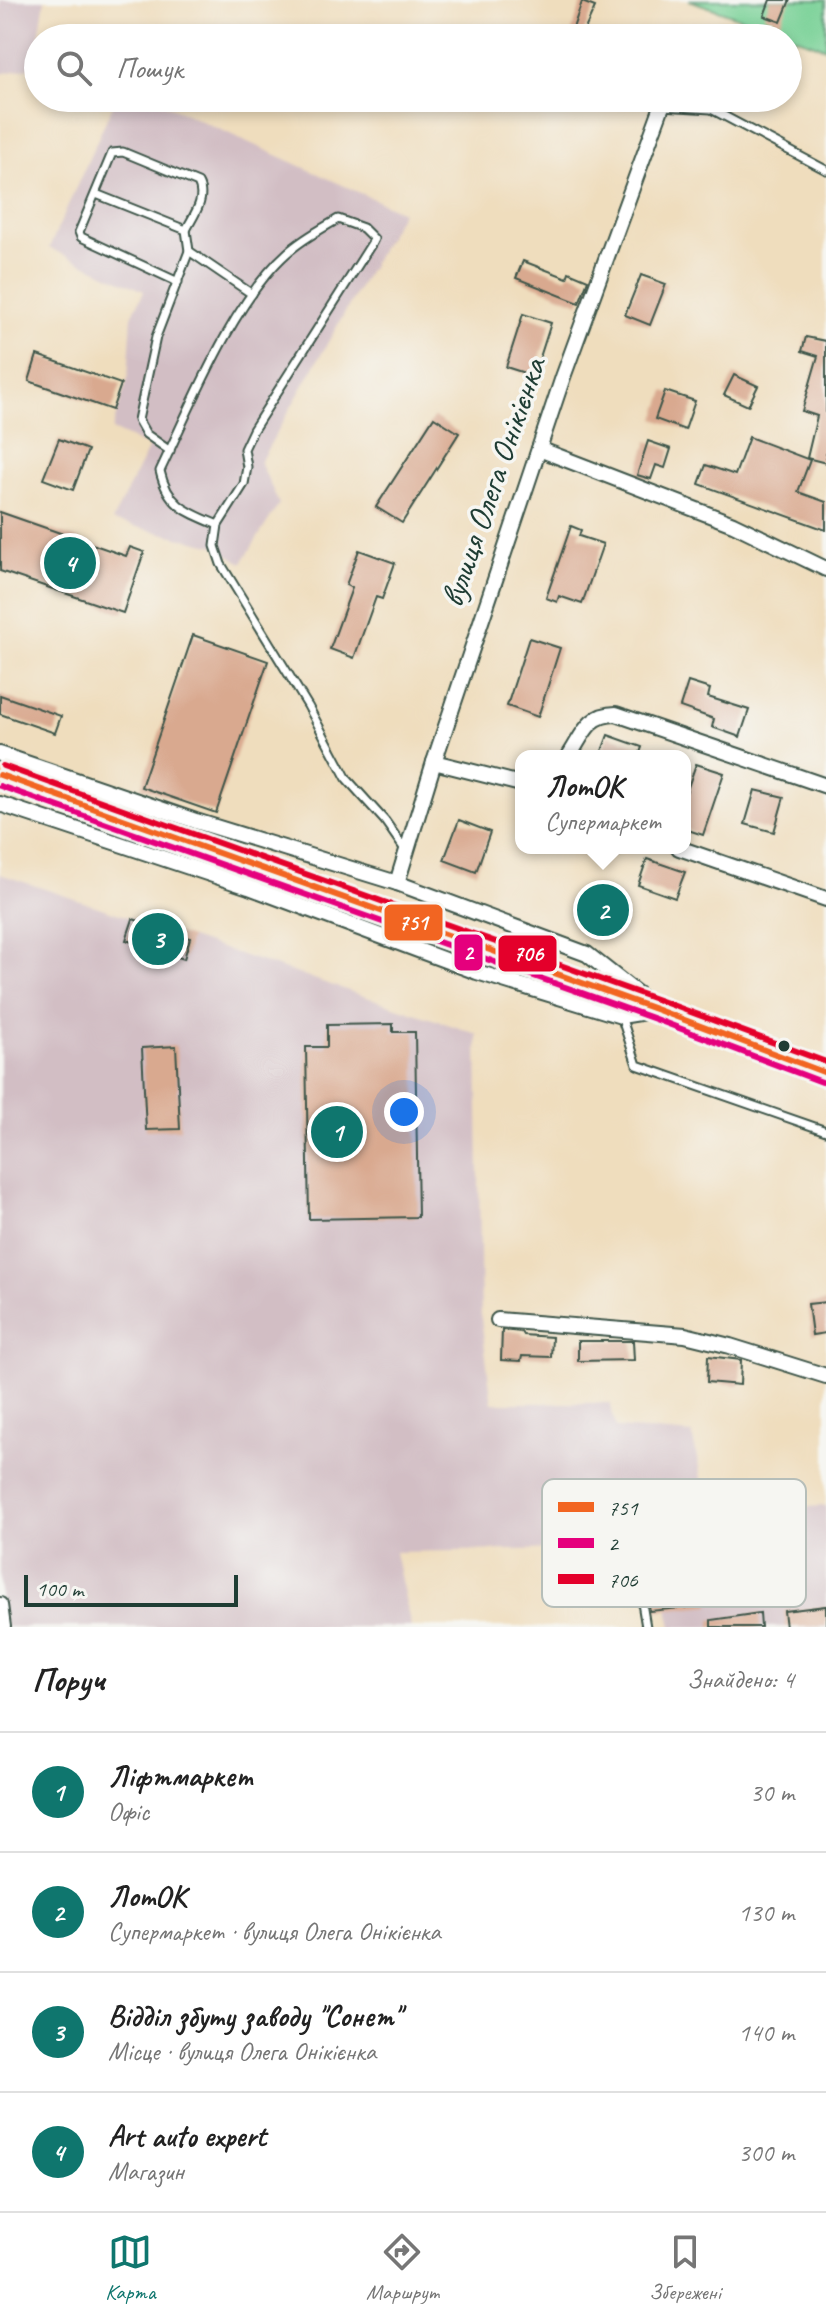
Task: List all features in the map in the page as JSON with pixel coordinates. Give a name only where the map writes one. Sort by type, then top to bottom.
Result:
[{"type":"main road","points":[[0,775],[826,1073]]},
{"type":"street","name":"вулиця Олега Онікієнка","points":[[397,883],[434,762],[539,449],[660,112]]},
{"type":"street","points":[[539,449],[733,524],[826,569]]},
{"type":"street","points":[[573,750],[591,721],[602,714],[616,714],[826,786]]},
{"type":"street","points":[[0,754],[196,821],[397,883],[587,954],[658,1010]]},
{"type":"street","points":[[434,762],[515,782]]},
{"type":"street","points":[[0,804],[249,887],[477,972],[621,1016],[658,1010]]},
{"type":"street","points":[[181,865],[196,821]]},
{"type":"street","points":[[691,852],[826,899]]},
{"type":"street","points":[[498,1320],[685,1335],[826,1376]]},
{"type":"street","points":[[0,1605],[3,1627]]},
{"type":"lane","points":[[717,112],[826,170]]},
{"type":"lane","points":[[170,451],[146,434],[138,420],[156,337],[178,282],[189,251],[186,230],[201,200],[202,189],[198,183],[123,152],[112,153],[79,232],[81,237],[178,282]]},
{"type":"lane","points":[[96,194],[186,230]]},
{"type":"lane","points":[[218,525],[183,511],[164,489],[160,471],[228,331],[252,294],[286,253],[338,219],[363,228],[374,239],[244,449],[247,467],[244,484],[218,525],[215,546],[221,564],[308,706],[347,779],[385,821],[408,853]]},
{"type":"lane","points":[[189,251],[252,294]]},
{"type":"lane","points":[[621,1016],[637,1065],[826,1131]]},
{"type":"lane","points":[[643,1607],[646,1627]]},
{"type":"shaded area","points":[[0,0],[45,0],[41,24],[24,24],[24,69],[0,74]]},
{"type":"shaded area","points":[[110,112],[182,112],[402,212],[260,462],[279,504],[242,563],[215,546],[112,521],[149,447],[112,430],[128,377],[132,316],[144,291],[49,248]]},
{"type":"shaded area","points":[[0,874],[477,1034],[481,1318],[492,1403],[610,1403],[616,1428],[692,1434],[701,1479],[542,1479],[542,1550],[395,1552],[411,1627],[0,1627]]},
{"type":"shaded area","points":[[826,1506],[826,1627],[672,1627],[668,1609],[649,1612],[648,1607],[806,1607],[806,1507]]},
{"type":"green space","points":[[689,0],[826,0],[826,48],[802,40],[802,24],[758,24]]},
{"type":"building","points":[[770,0],[790,0],[781,22],[764,16]]},
{"type":"building","points":[[582,2],[595,7],[587,24],[574,24]]},
{"type":"building","points":[[523,261],[567,278],[569,272],[588,280],[579,303],[516,278]]},
{"type":"building","points":[[641,275],[666,284],[650,325],[625,315]]},
{"type":"building","points":[[523,314],[551,323],[534,376],[506,367]]},
{"type":"building","points":[[806,337],[826,341],[826,463],[807,458],[817,416],[802,411],[818,356],[802,351]]},
{"type":"building","points":[[37,355],[121,384],[112,410],[29,381]]},
{"type":"building","points":[[734,375],[758,386],[748,406],[724,395]]},
{"type":"building","points":[[665,391],[695,401],[685,430],[655,419]]},
{"type":"building","points":[[434,417],[459,433],[402,523],[376,507]]},
{"type":"building","points":[[749,437],[810,460],[798,492],[826,502],[826,530],[699,484],[706,465],[735,475]]},
{"type":"building","points":[[59,439],[88,450],[73,490],[43,479]]},
{"type":"building","points":[[648,441],[671,449],[665,468],[656,465],[651,479],[637,475]]},
{"type":"building","points":[[0,512],[126,556],[130,547],[144,552],[123,613],[0,571]]},
{"type":"building","points":[[571,526],[581,530],[579,536],[603,544],[582,604],[559,596],[557,602],[546,598]]},
{"type":"building","points":[[359,550],[395,563],[382,599],[376,597],[354,658],[330,649],[352,588],[346,585]]},
{"type":"building","points":[[193,635],[268,661],[216,813],[141,787]]},
{"type":"building","points":[[529,638],[560,648],[538,717],[507,706]]},
{"type":"building","points":[[688,682],[710,689],[708,697],[749,710],[740,737],[712,727],[714,719],[680,707]]},
{"type":"building","points":[[0,695],[61,716],[55,733],[0,714]]},
{"type":"building","points":[[608,735],[642,747],[641,750],[602,750]]},
{"type":"building","points":[[696,764],[724,773],[703,835],[691,831],[691,779]]},
{"type":"building","points":[[755,790],[784,797],[774,832],[745,824]]},
{"type":"building","points":[[459,820],[490,832],[476,872],[444,860]]},
{"type":"building","points":[[647,859],[685,872],[675,898],[638,885]]},
{"type":"building","points":[[133,919],[190,938],[184,959],[126,940]]},
{"type":"building","points":[[393,1024],[393,1032],[415,1032],[418,1217],[309,1219],[306,1047],[327,1047],[327,1025]]},
{"type":"building","points":[[176,1046],[180,1129],[146,1130],[142,1048]]},
{"type":"building","points":[[826,1302],[826,1333],[812,1335],[808,1304]]},
{"type":"building","points":[[502,1330],[552,1337],[551,1357],[522,1356],[521,1361],[501,1360]]},
{"type":"building","points":[[578,1341],[633,1341],[634,1360],[578,1361]]},
{"type":"building","points":[[708,1356],[741,1360],[740,1385],[707,1382]]},
{"type":"building","points":[[826,1606],[826,1626],[786,1627],[784,1611]]},
{"type":"building","points":[[649,1607],[690,1607],[650,1611]]},
{"type":"building","points":[[760,1613],[761,1627],[711,1627],[711,1620]]},
{"type":"transit line","name":"706","points":[[3,766],[826,1062]]},
{"type":"transit line","name":"751","points":[[0,775],[826,1073]]},
{"type":"transit line","name":"2","points":[[0,786],[655,1019],[822,1082]]},
{"type":"place","name":"Art auto expert","points":[[70,563]]},
{"type":"place","name":"ЛотОК","points":[[603,910]]},
{"type":"place","name":"Відділ збуту заводу \"Сонет\"","points":[[158,939]]},
{"type":"place","name":"Ліфтмаркет","points":[[337,1132]]}]
